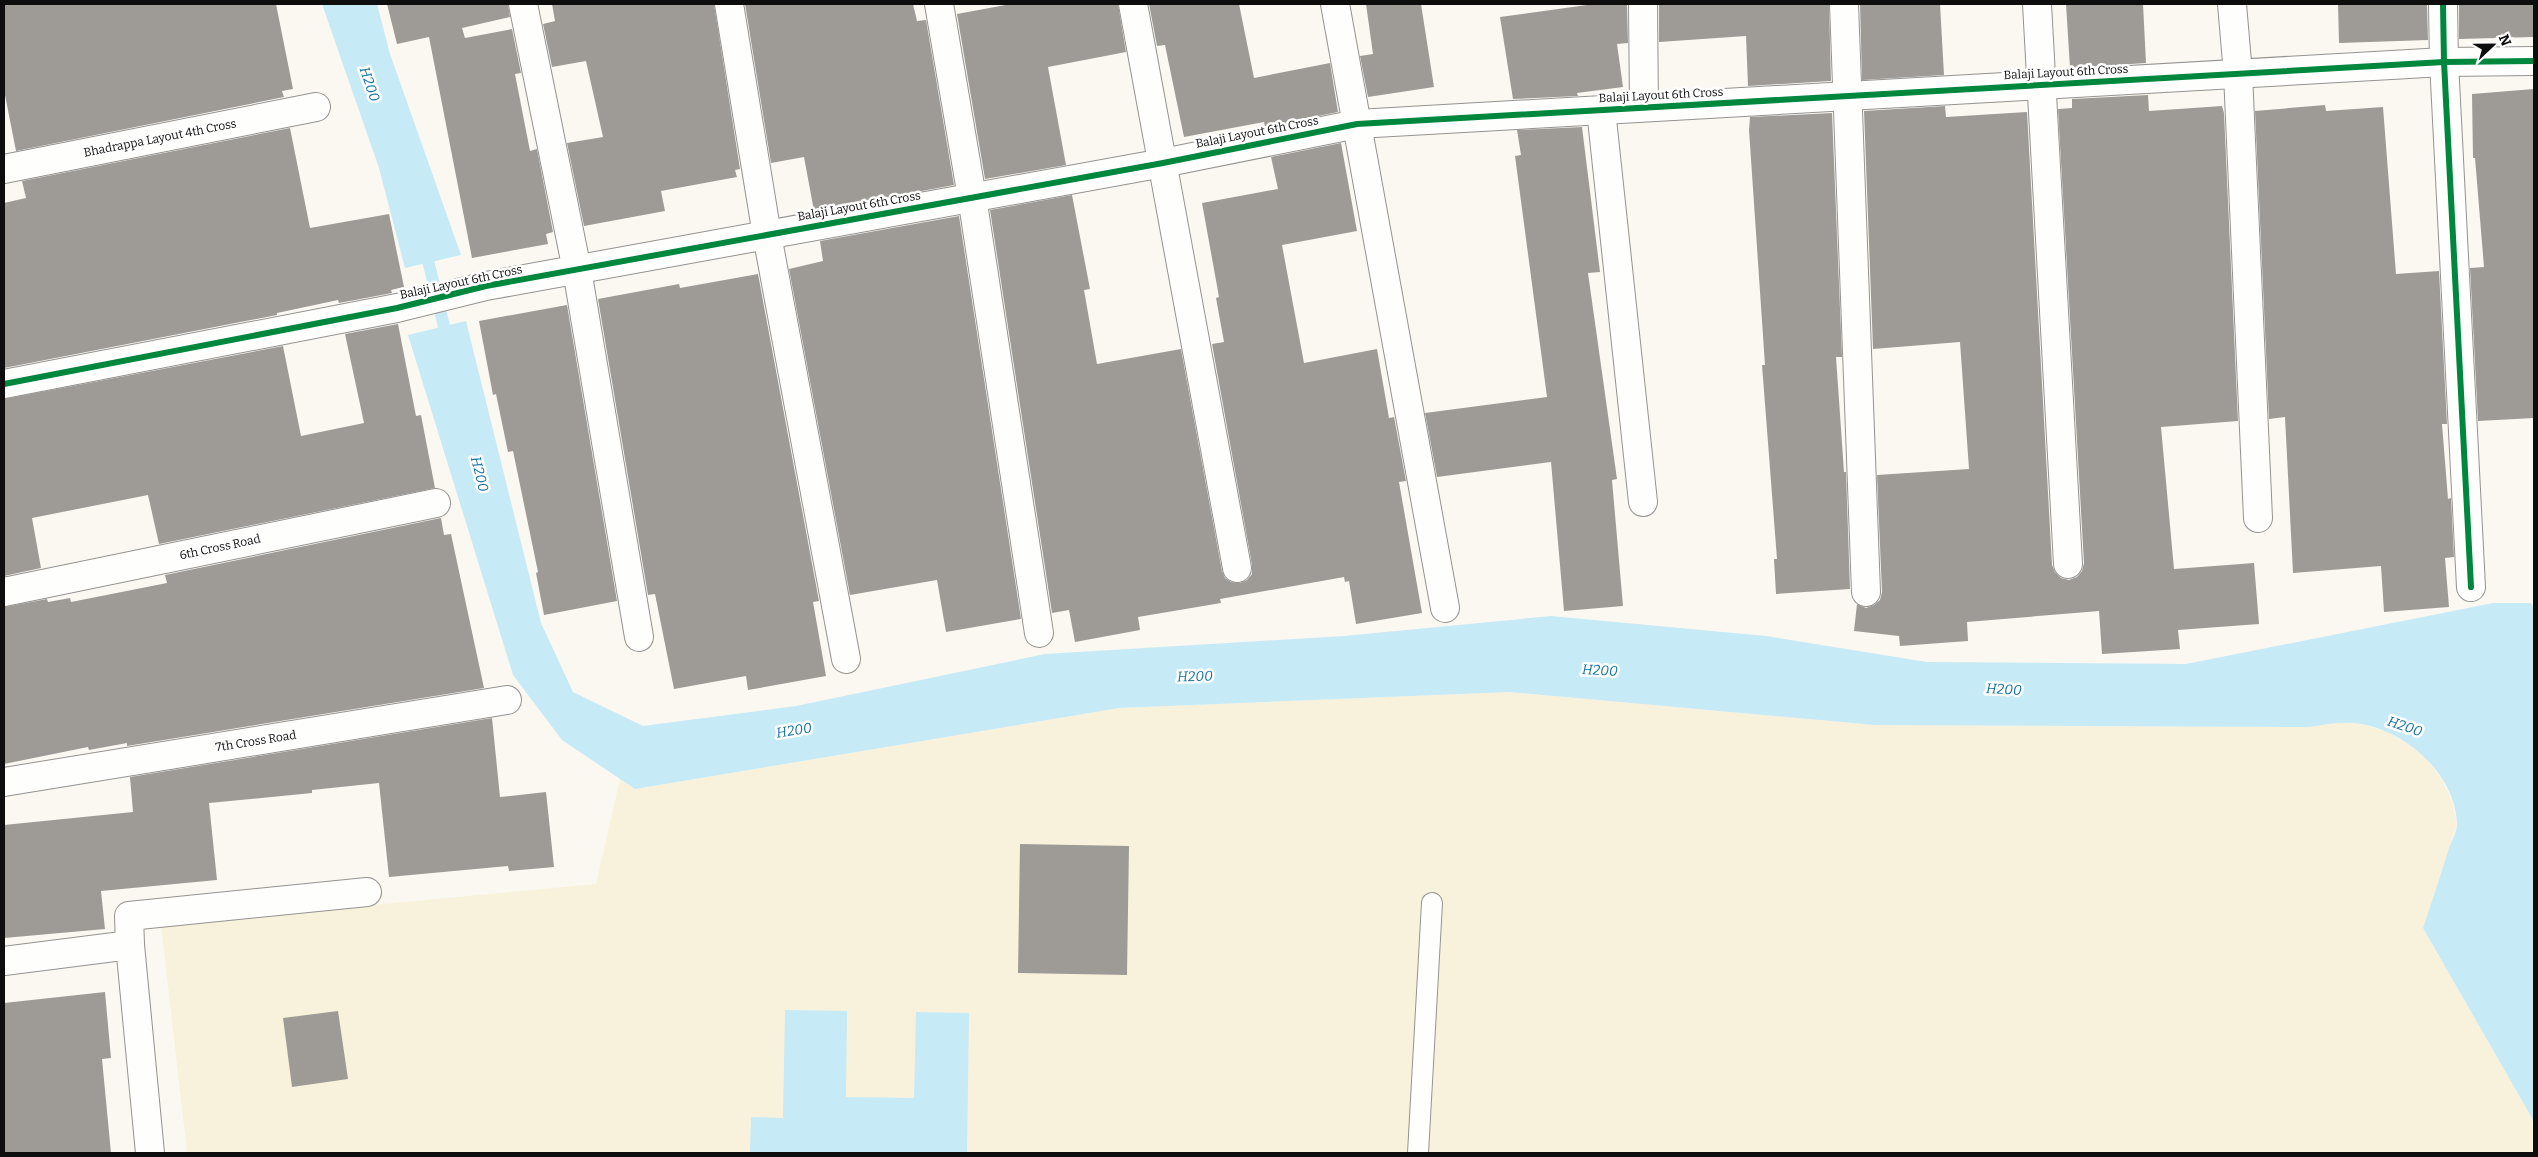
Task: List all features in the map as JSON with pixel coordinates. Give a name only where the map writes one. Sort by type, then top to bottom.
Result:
[{"type":"street","points":[[523,4],[577,270],[640,637]]},
{"type":"street","points":[[729,4],[767,235],[846,659]]},
{"type":"street","points":[[939,4],[972,197],[1039,633]]},
{"type":"street","points":[[1133,4],[1237,568]]},
{"type":"street","points":[[1335,4],[1445,608]]},
{"type":"street","points":[[1643,4],[1644,107]]},
{"type":"street","points":[[1844,4],[1866,592]]},
{"type":"street","points":[[2037,4],[2068,564]]},
{"type":"street","points":[[2232,4],[2238,74],[2258,518]]},
{"type":"street","points":[[2443,4],[2444,62],[2471,587]]},
{"type":"street","name":"Balaji Layout 6th Cross","points":[[4,384],[397,308],[486,286],[1163,162],[1357,124],[2444,62],[2534,60]]},
{"type":"street","name":"Bhadrappa Layout 4th Cross","points":[[4,169],[316,107]]},
{"type":"street","points":[[1601,110],[1643,502]]},
{"type":"street","name":"6th Cross Road","points":[[4,592],[436,503]]},
{"type":"street","name":"7th Cross Road","points":[[4,782],[507,700]]},
{"type":"street","points":[[150,1153],[130,945],[129,916],[367,892]]},
{"type":"street","points":[[4,961],[130,945]]},
{"type":"lane","points":[[1418,1153],[1432,903]]},
{"type":"shaded area","points":[[1509,692],[1875,725],[2309,727],[2335,722],[2362,724],[2387,732],[2411,745],[2428,761],[2442,780],[2452,801],[2457,824],[2423,928],[2532,1118],[2534,1153],[187,1153],[161,925],[596,884],[620,779],[635,789],[1119,708]]},
{"type":"water","points":[[322,4],[377,4],[390,54],[461,255],[405,268],[379,168]]},
{"type":"water","points":[[466,321],[541,623],[573,692],[643,726],[796,706],[1045,654],[1344,636],[1551,616],[1766,636],[1927,662],[2186,664],[2493,603],[2531,603],[2534,608],[2534,1127],[2532,1118],[2423,928],[2457,828],[2454,804],[2438,772],[2426,758],[2396,736],[2362,724],[2342,723],[2309,727],[1875,725],[1509,692],[1119,708],[635,789],[562,740],[513,675],[408,335]]},
{"type":"water","points":[[785,1010],[847,1011],[846,1097],[914,1098],[916,1012],[969,1013],[967,1153],[750,1153],[751,1117],[783,1118]]},
{"type":"building","points":[[4,4],[276,4],[293,89],[282,91],[284,97],[16,151],[4,90]]},
{"type":"building","points":[[387,4],[508,4],[510,17],[462,28],[465,38],[512,29],[521,73],[515,74],[530,151],[537,149],[553,232],[546,234],[548,244],[472,258],[429,37],[397,44]]},
{"type":"building","points":[[552,4],[714,4],[740,169],[735,170],[737,177],[661,191],[665,211],[584,226],[567,143],[603,137],[586,61],[552,67],[543,24],[555,21]]},
{"type":"building","points":[[745,4],[913,4],[917,21],[926,20],[954,185],[814,211],[804,157],[771,163]]},
{"type":"building","points":[[1011,4],[1118,4],[1126,52],[1048,67],[1066,165],[985,179],[957,14]]},
{"type":"building","points":[[1149,4],[1239,4],[1254,78],[1330,63],[1338,112],[1265,127],[1264,122],[1184,137],[1165,45],[1157,46]]},
{"type":"building","points":[[1366,4],[1421,4],[1434,87],[1368,97],[1360,56],[1373,54]]},
{"type":"building","points":[[1594,4],[1627,4],[1628,43],[1617,44],[1623,87],[1577,93],[1578,96],[1513,99],[1500,17]]},
{"type":"building","points":[[1659,4],[1829,4],[1831,81],[1748,86],[1746,36],[1659,42]]},
{"type":"building","points":[[1860,4],[1940,4],[1944,75],[1862,80]]},
{"type":"building","points":[[2066,4],[2143,4],[2146,63],[2070,68]]},
{"type":"building","points":[[2338,4],[2427,4],[2428,40],[2339,43]]},
{"type":"building","points":[[2459,4],[2534,4],[2534,37],[2459,39]]},
{"type":"building","points":[[2534,89],[2534,418],[2478,421],[2470,268],[2484,267],[2475,158],[2473,158],[2472,94]]},
{"type":"building","points":[[2148,95],[2149,111],[2222,106],[2224,113],[2238,421],[2161,427],[2174,569],[2254,563],[2259,624],[2178,630],[2180,649],[2102,654],[2099,611],[1967,622],[1968,641],[1900,646],[1899,636],[1854,631],[1857,604],[1866,608],[1874,605],[1880,600],[1882,592],[1877,475],[1969,469],[1960,342],[1873,349],[1864,111],[1945,106],[1946,117],[2027,112],[2052,565],[2055,572],[2061,578],[2069,580],[2077,577],[2082,571],[2084,563],[2058,109],[2072,108],[2072,99]]},
{"type":"building","points":[[2325,105],[2326,111],[2383,107],[2396,274],[2439,271],[2447,424],[2442,424],[2448,499],[2451,498],[2454,557],[2445,558],[2449,607],[2384,612],[2381,566],[2293,573],[2285,417],[2269,419],[2255,111]]},
{"type":"building","points":[[1832,113],[1842,357],[1836,357],[1844,472],[1846,472],[1850,589],[1776,594],[1774,559],[1777,559],[1762,365],[1765,365],[1749,130],[1750,117]]},
{"type":"building","points":[[1582,127],[1600,272],[1588,273],[1617,479],[1612,480],[1623,606],[1564,611],[1551,462],[1437,477],[1425,413],[1547,397],[1515,156],[1521,155],[1517,130]]},
{"type":"building","points":[[290,128],[310,228],[389,214],[404,287],[391,290],[392,293],[339,303],[338,300],[277,313],[277,315],[4,368],[4,203],[26,198],[22,181]]},
{"type":"building","points":[[1341,143],[1357,231],[1282,245],[1304,363],[1377,349],[1389,418],[1394,417],[1406,481],[1399,482],[1422,613],[1356,624],[1349,581],[1345,582],[1344,577],[1220,599],[1221,603],[1138,617],[1140,630],[1075,642],[1069,610],[1052,613],[990,210],[1072,195],[1090,289],[1084,290],[1097,364],[1181,349],[1222,571],[1225,578],[1231,582],[1240,583],[1247,580],[1252,574],[1252,565],[1212,344],[1224,342],[1216,298],[1219,297],[1202,203],[1278,189],[1271,157]]},
{"type":"building","points":[[959,216],[1021,619],[946,632],[937,580],[850,595],[789,269],[823,261],[820,241]]},
{"type":"building","points":[[758,274],[819,601],[813,602],[826,676],[748,690],[746,676],[674,689],[655,594],[648,595],[598,299],[679,284],[680,288]]},
{"type":"building","points":[[567,305],[617,601],[544,615],[536,573],[538,572],[513,451],[508,452],[496,394],[493,395],[479,321]]},
{"type":"building","points":[[398,324],[416,416],[421,415],[435,488],[159,544],[148,495],[32,518],[41,568],[4,576],[4,399],[283,346],[301,436],[364,423],[345,334]]},
{"type":"building","points":[[441,518],[444,535],[451,534],[484,688],[127,746],[127,743],[89,750],[88,747],[4,764],[4,607],[47,599],[48,602],[70,598],[71,602],[167,583],[165,575]]},
{"type":"building","points":[[492,718],[500,797],[546,792],[554,867],[509,871],[508,866],[389,877],[379,783],[312,790],[312,793],[209,803],[217,880],[101,891],[105,929],[4,938],[4,825],[133,812],[130,777]]},
{"type":"building","points":[[1020,844],[1129,846],[1127,975],[1018,973]]},
{"type":"building","points":[[105,992],[111,1058],[102,1059],[111,1153],[4,1153],[4,1003]]},
{"type":"building","points":[[338,1011],[348,1079],[292,1087],[283,1018]]},
{"type":"waterway","name":"H200","points":[[425,248],[448,343]]},
{"type":"cycle path","points":[[2443,4],[2444,62],[2471,587]]},
{"type":"cycle path","points":[[4,384],[397,308],[486,286],[1163,163],[1357,124],[2444,62],[2534,61]]}]
